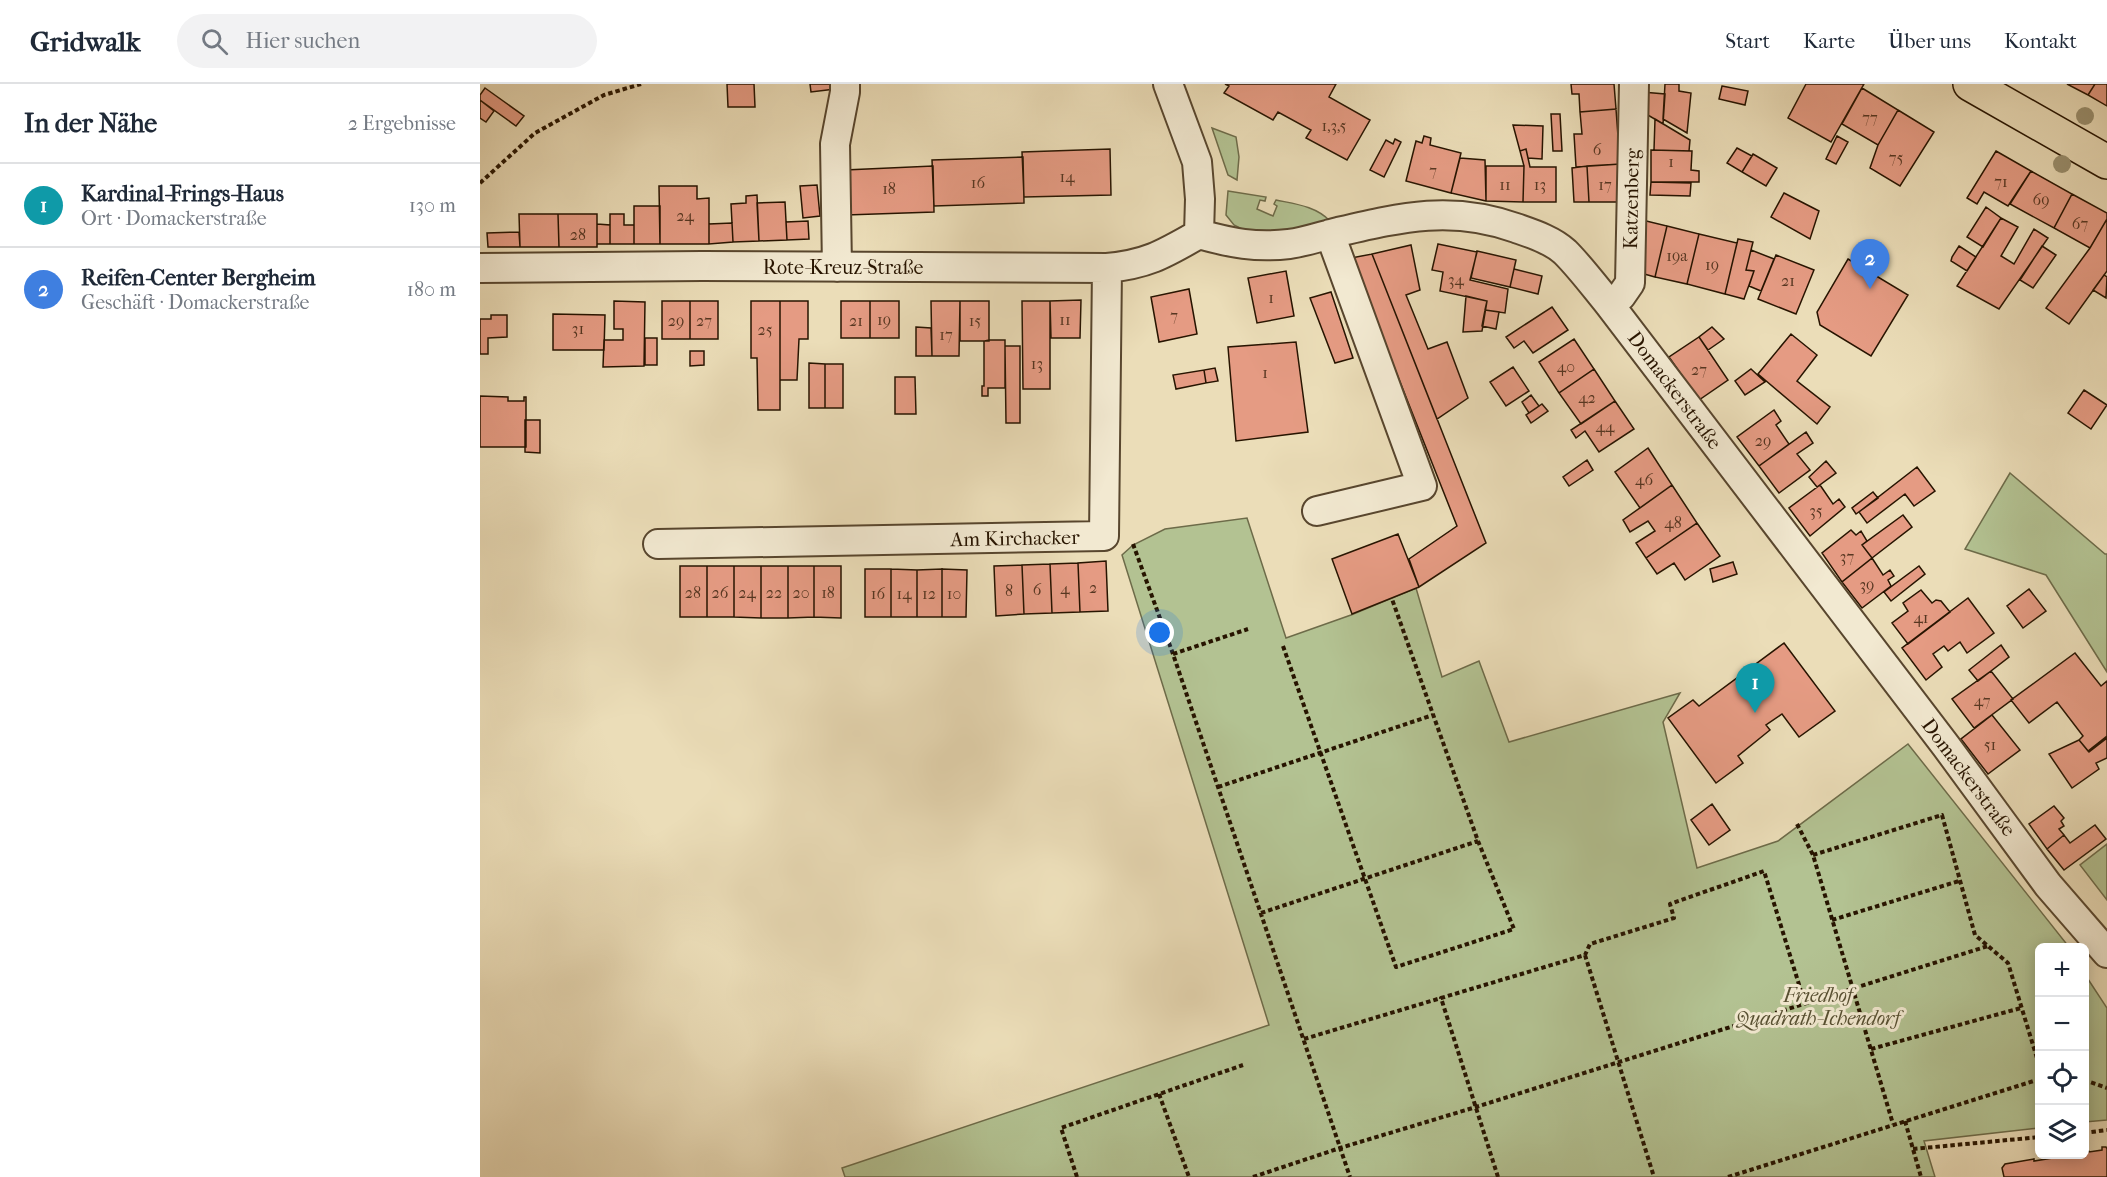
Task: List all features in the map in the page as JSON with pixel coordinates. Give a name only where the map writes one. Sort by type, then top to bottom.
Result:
[{"type":"main road","points":[[1970,84],[2107,162]]},
{"type":"street","points":[[837,267],[835,144],[845,92],[844,84]]},
{"type":"street","points":[[1168,84],[1197,162],[1200,199],[1199,234]]},
{"type":"street","name":"Katzenberg","points":[[1609,304],[1621,296],[1630,284],[1634,84]]},
{"type":"street","name":"Domackerstraße","points":[[1199,234],[1237,244],[1264,246],[1291,244],[1427,215],[1476,217],[1544,238],[1564,252],[1609,304],[1946,746],[2048,885],[2107,953]]},
{"type":"street","name":"Rote-Kreuz-Straße","points":[[480,268],[702,266],[1107,268],[1133,266],[1156,258],[1199,234]]},
{"type":"street","points":[[1317,511],[1422,486],[1330,234]]},
{"type":"street","name":"Am Kirchacker","points":[[658,544],[1104,536],[1107,268]]},
{"type":"path","points":[[480,183],[535,133],[604,95],[641,84]]},
{"type":"path","points":[[1104,536],[1131,537],[1173,654],[1350,1177]]},
{"type":"path","points":[[1283,646],[1396,967],[1514,929],[1478,841],[1392,598]]},
{"type":"path","points":[[1173,654],[1248,629]]},
{"type":"path","points":[[1218,787],[1433,714]]},
{"type":"path","points":[[1814,855],[1942,815],[1975,935],[2008,963],[2035,1052]]},
{"type":"path","points":[[1797,824],[1814,855],[1893,1124]]},
{"type":"path","points":[[1261,913],[1478,841]]},
{"type":"path","points":[[1654,1177],[1585,955],[1590,944],[1674,918],[1670,904],[1764,871],[1805,1004]]},
{"type":"path","points":[[1832,920],[1959,881]]},
{"type":"path","points":[[1253,1177],[1988,946]]},
{"type":"path","points":[[1304,1039],[1585,955]]},
{"type":"path","points":[[1441,998],[1498,1177]]},
{"type":"path","points":[[1871,1049],[2021,1008]]},
{"type":"path","points":[[1077,1177],[1061,1128],[1243,1065]]},
{"type":"path","points":[[1728,1177],[2035,1081]]},
{"type":"path","points":[[2089,1081],[2107,1088]]},
{"type":"path","points":[[1159,1094],[1189,1177]]},
{"type":"path","points":[[1905,1121],[1921,1177]]},
{"type":"path","points":[[2089,1132],[2107,1130]]},
{"type":"path","points":[[1913,1149],[2035,1137]]},
{"type":"green space","points":[[1212,128],[1236,137],[1239,157],[1237,180],[1228,175]]},
{"type":"green space","points":[[1228,191],[1266,197],[1265,201],[1260,200],[1257,209],[1273,216],[1277,206],[1274,204],[1276,200],[1312,209],[1330,221],[1287,231],[1244,230],[1234,225],[1226,215]]},
{"type":"green space","points":[[2010,473],[2107,554],[2107,672],[2046,575],[1965,549]]},
{"type":"green space","name":"Friedhof Quadrath-Ichendorf","points":[[1247,518],[1286,638],[1351,615],[1416,588],[1442,677],[1479,661],[1509,742],[1680,693],[1663,722],[1697,868],[1778,841],[1908,744],[2066,943],[2035,943],[2035,1128],[1924,1141],[1935,1177],[845,1177],[842,1168],[1269,1025],[1122,555],[1133,545],[1165,529]]},
{"type":"green space","points":[[2107,844],[2107,900],[2080,865]]},
{"type":"green space","points":[[2089,981],[2107,1008],[2107,1120],[2089,1122]]},
{"type":"building","points":[[727,84],[754,84],[755,107],[728,107]]},
{"type":"building","points":[[810,84],[835,84],[835,89],[811,92]]},
{"type":"building","points":[[1225,84],[1336,84],[1329,97],[1370,120],[1347,160],[1306,138],[1311,130],[1278,112],[1273,120],[1224,93],[1229,86]]},
{"type":"building","points":[[1571,84],[1614,84],[1616,109],[1580,112],[1579,94],[1572,94]]},
{"type":"building","points":[[1665,84],[1679,84],[1679,91],[1691,93],[1687,133],[1663,119]]},
{"type":"building","points":[[1806,84],[1864,84],[1831,142],[1788,118]]},
{"type":"building","points":[[2067,84],[2095,84],[2088,95]]},
{"type":"building","points":[[2095,84],[2107,84],[2107,106],[2088,95]]},
{"type":"building","points":[[1722,86],[1748,91],[1745,105],[1719,99]]},
{"type":"building","points":[[485,88],[524,116],[516,126],[480,100],[480,95]]},
{"type":"building","points":[[1862,88],[1898,110],[1878,145],[1842,124]]},
{"type":"building","points":[[1642,92],[1665,94],[1663,124],[1641,111]]},
{"type":"building","points":[[480,100],[494,111],[486,122],[480,118]]},
{"type":"building","points":[[1616,109],[1620,164],[1576,167],[1574,134],[1582,134],[1580,112]]},
{"type":"building","points":[[1898,110],[1934,132],[1900,186],[1870,168],[1878,145]]},
{"type":"building","points":[[1551,114],[1560,114],[1562,151],[1553,151]]},
{"type":"building","points":[[1655,119],[1690,140],[1689,151],[1654,150]]},
{"type":"building","points":[[1513,125],[1543,126],[1542,159],[1528,158],[1526,149],[1520,151]]},
{"type":"building","points":[[1424,136],[1431,138],[1430,145],[1461,153],[1451,193],[1406,181],[1416,141],[1422,143]]},
{"type":"building","points":[[1837,136],[1848,142],[1836,164],[1826,159]]},
{"type":"building","points":[[1395,139],[1401,142],[1384,177],[1370,170],[1386,140],[1393,144]]},
{"type":"building","points":[[1737,148],[1752,156],[1742,172],[1727,163]]},
{"type":"building","points":[[1110,149],[1111,195],[1024,197],[1022,152]]},
{"type":"building","points":[[1526,149],[1530,167],[1556,167],[1556,202],[1523,202],[1524,166],[1520,151]]},
{"type":"building","points":[[1651,150],[1692,151],[1691,170],[1699,171],[1699,182],[1651,182]]},
{"type":"building","points":[[1996,151],[2031,171],[2008,206],[1984,192],[1977,204],[1967,198]]},
{"type":"building","points":[[1753,154],[1777,168],[1766,186],[1742,172]]},
{"type":"building","points":[[1023,157],[1024,203],[934,206],[932,160]]},
{"type":"building","points":[[1460,158],[1485,160],[1486,201],[1451,193]]},
{"type":"building","points":[[1620,164],[1624,202],[1589,202],[1587,166]]},
{"type":"building","points":[[933,166],[934,212],[846,215],[845,170]]},
{"type":"building","points":[[1486,166],[1524,166],[1523,202],[1486,201]]},
{"type":"building","points":[[1587,166],[1589,202],[1574,202],[1572,168]]},
{"type":"building","points":[[2031,171],[2072,194],[2054,228],[2010,204]]},
{"type":"building","points":[[1651,182],[1691,183],[1690,196],[1650,195]]},
{"type":"building","points":[[817,185],[820,216],[803,218],[800,186]]},
{"type":"building","points":[[659,186],[697,186],[697,199],[709,198],[709,244],[660,244]]},
{"type":"building","points":[[1784,193],[1819,211],[1810,239],[1771,217]]},
{"type":"building","points":[[2072,194],[2107,213],[2107,219],[2090,248],[2054,228]]},
{"type":"building","points":[[757,195],[759,241],[733,242],[731,204],[746,203],[746,196]]},
{"type":"building","points":[[785,202],[787,240],[759,241],[757,203]]},
{"type":"building","points":[[634,206],[660,206],[660,244],[634,244]]},
{"type":"building","points":[[1986,207],[2001,218],[1983,247],[1967,237]]},
{"type":"building","points":[[519,214],[558,214],[559,247],[520,247]]},
{"type":"building","points":[[558,214],[597,214],[597,247],[559,247]]},
{"type":"building","points":[[610,214],[624,214],[624,225],[634,225],[634,244],[610,244]]},
{"type":"building","points":[[2001,218],[2018,227],[2001,256],[2014,264],[2034,229],[2048,238],[1999,309],[1957,286]]},
{"type":"building","points":[[1638,219],[1667,226],[1655,277],[1637,272]]},
{"type":"building","points":[[2107,219],[2107,271],[2069,324],[2046,308],[2090,248]]},
{"type":"building","points":[[808,221],[809,239],[787,240],[786,222]]},
{"type":"building","points":[[732,223],[733,242],[709,244],[709,224]]},
{"type":"building","points":[[597,224],[610,225],[610,244],[597,244]]},
{"type":"building","points":[[1667,226],[1699,234],[1687,284],[1655,277]]},
{"type":"building","points":[[519,232],[520,247],[488,247],[487,233]]},
{"type":"building","points":[[1699,234],[1737,243],[1725,294],[1687,284]]},
{"type":"building","points":[[1738,239],[1753,242],[1746,270],[1754,271],[1744,299],[1725,294]]},
{"type":"building","points":[[1438,244],[1477,252],[1470,280],[1508,289],[1505,313],[1485,310],[1487,301],[1440,291],[1443,272],[1432,270]]},
{"type":"building","points":[[1411,245],[1420,290],[1406,295],[1428,349],[1447,342],[1468,398],[1437,419],[1372,254]]},
{"type":"building","points":[[1959,246],[1976,257],[1967,271],[1951,261]]},
{"type":"building","points":[[2042,246],[2056,255],[2033,288],[2020,280]]},
{"type":"building","points":[[1751,250],[1774,259],[1761,291],[1749,286],[1754,271],[1746,270]]},
{"type":"building","points":[[1477,251],[1516,260],[1510,287],[1471,278]]},
{"type":"building","points":[[1372,254],[1486,543],[1419,587],[1409,559],[1457,526],[1351,258]]},
{"type":"building","points":[[1776,255],[1814,270],[1796,314],[1758,299]]},
{"type":"building","points":[[1848,259],[1908,295],[1871,356],[1820,325],[1817,312]]},
{"type":"building","points":[[1514,269],[1542,276],[1538,294],[1510,287]]},
{"type":"building","points":[[1286,271],[1294,316],[1257,323],[1248,278]]},
{"type":"building","points":[[2104,275],[2107,277],[2106,298],[2093,290]]},
{"type":"building","points":[[1189,289],[1197,334],[1159,342],[1151,297]]},
{"type":"building","points":[[1331,292],[1353,358],[1335,363],[1310,298]]},
{"type":"building","points":[[1466,296],[1487,301],[1482,331],[1463,332]]},
{"type":"building","points":[[1081,300],[1080,338],[1051,338],[1050,301]]},
{"type":"building","points":[[614,301],[645,302],[644,366],[603,367],[604,340],[623,340],[623,329],[614,329]]},
{"type":"building","points":[[662,301],[690,301],[690,339],[662,339]]},
{"type":"building","points":[[690,301],[718,301],[718,339],[690,339]]},
{"type":"building","points":[[751,301],[780,301],[780,410],[758,410],[757,358],[751,358]]},
{"type":"building","points":[[780,301],[808,301],[808,339],[799,339],[797,380],[780,380]]},
{"type":"building","points":[[841,301],[870,301],[870,338],[841,338]]},
{"type":"building","points":[[870,301],[899,301],[899,338],[870,338]]},
{"type":"building","points":[[931,301],[960,301],[959,356],[932,356]]},
{"type":"building","points":[[960,301],[989,301],[989,341],[960,341]]},
{"type":"building","points":[[1022,301],[1050,301],[1050,389],[1023,389]]},
{"type":"building","points":[[1552,307],[1568,330],[1533,353],[1524,341],[1514,348],[1506,337]]},
{"type":"building","points":[[1485,310],[1499,312],[1496,329],[1482,326]]},
{"type":"building","points":[[553,314],[605,315],[604,350],[553,350]]},
{"type":"building","points":[[491,315],[507,315],[507,337],[488,338],[488,354],[480,354],[480,319],[491,319]]},
{"type":"building","points":[[916,327],[931,328],[932,356],[916,356]]},
{"type":"building","points":[[1712,327],[1724,339],[1708,350],[1699,337]]},
{"type":"building","points":[[1791,334],[1817,355],[1797,381],[1830,407],[1817,424],[1758,374]]},
{"type":"building","points":[[1699,337],[1728,380],[1699,400],[1669,357]]},
{"type":"building","points":[[645,338],[657,338],[657,365],[645,365]]},
{"type":"building","points":[[1574,339],[1594,369],[1559,393],[1539,362]]},
{"type":"building","points":[[1005,340],[1005,388],[988,388],[988,396],[982,396],[984,341]]},
{"type":"building","points":[[1296,342],[1308,432],[1236,441],[1228,347]]},
{"type":"building","points":[[1005,346],[1020,346],[1020,423],[1006,423]]},
{"type":"building","points":[[690,351],[704,351],[704,365],[690,366]]},
{"type":"building","points":[[809,363],[825,364],[825,408],[809,408]]},
{"type":"building","points":[[825,364],[843,364],[843,408],[825,408]]},
{"type":"building","points":[[1513,367],[1529,391],[1506,406],[1490,382]]},
{"type":"building","points":[[1215,368],[1218,381],[1206,383],[1204,370]]},
{"type":"building","points":[[1594,369],[1615,401],[1581,424],[1559,393]]},
{"type":"building","points":[[1751,369],[1765,382],[1745,395],[1735,381]]},
{"type":"building","points":[[1204,370],[1206,383],[1176,389],[1173,375]]},
{"type":"building","points":[[895,377],[915,377],[916,414],[895,414]]},
{"type":"building","points":[[2084,390],[2107,405],[2091,429],[2068,413]]},
{"type":"building","points":[[1531,395],[1539,406],[1529,413],[1522,402]]},
{"type":"building","points":[[480,396],[508,397],[508,401],[524,401],[526,397],[526,447],[480,447]]},
{"type":"building","points":[[1615,401],[1634,429],[1599,452],[1585,431],[1576,438],[1571,430]]},
{"type":"building","points":[[1542,404],[1548,411],[1531,423],[1526,415]]},
{"type":"building","points":[[1774,410],[1781,421],[1776,425],[1789,444],[1759,466],[1737,437]]},
{"type":"building","points":[[525,420],[540,420],[540,453],[525,452]]},
{"type":"building","points":[[1806,432],[1813,443],[1797,454],[1810,470],[1779,493],[1759,466]]},
{"type":"building","points":[[1648,448],[1672,485],[1640,508],[1615,472]]},
{"type":"building","points":[[1587,460],[1593,470],[1569,486],[1563,477]]},
{"type":"building","points":[[1826,461],[1836,473],[1817,487],[1809,477]]},
{"type":"building","points":[[1917,467],[1935,491],[1914,506],[1905,494],[1867,523],[1859,512]]},
{"type":"building","points":[[1672,485],[1697,523],[1646,558],[1636,543],[1655,531],[1648,521],[1630,532],[1623,520]]},
{"type":"building","points":[[1820,485],[1833,504],[1839,499],[1845,507],[1810,536],[1789,508]]},
{"type":"building","points":[[1873,492],[1878,498],[1856,514],[1852,508]]},
{"type":"building","points":[[1903,515],[1912,527],[1872,558],[1862,545]]},
{"type":"building","points":[[1697,523],[1720,556],[1685,580],[1674,563],[1657,574],[1646,558]]},
{"type":"building","points":[[1851,530],[1856,535],[1861,531],[1867,541],[1862,545],[1872,558],[1842,582],[1822,553]]},
{"type":"building","points":[[1398,534],[1419,587],[1352,614],[1332,559]]},
{"type":"building","points":[[1872,558],[1883,575],[1890,570],[1894,576],[1888,580],[1891,586],[1862,608],[1842,582]]},
{"type":"building","points":[[1106,561],[1108,611],[1080,612],[1078,563]]},
{"type":"building","points":[[1733,562],[1737,574],[1713,582],[1710,569]]},
{"type":"building","points":[[1078,563],[1080,612],[1052,613],[1050,564]]},
{"type":"building","points":[[1050,564],[1052,613],[1024,614],[1022,565]]},
{"type":"building","points":[[1022,565],[1024,614],[996,616],[994,566]]},
{"type":"building","points":[[680,566],[707,566],[707,617],[680,617]]},
{"type":"building","points":[[707,566],[734,566],[734,617],[707,617]]},
{"type":"building","points":[[734,566],[761,566],[761,618],[734,617]]},
{"type":"building","points":[[761,566],[788,566],[788,618],[761,618]]},
{"type":"building","points":[[788,566],[814,566],[814,617],[788,618]]},
{"type":"building","points":[[814,566],[841,566],[841,618],[814,617]]},
{"type":"building","points":[[1919,566],[1925,574],[1891,601],[1884,592]]},
{"type":"building","points":[[865,569],[891,569],[891,617],[865,617]]},
{"type":"building","points":[[891,569],[917,570],[917,617],[891,617]]},
{"type":"building","points":[[942,569],[942,617],[917,617],[917,570]]},
{"type":"building","points":[[942,569],[967,570],[966,617],[942,617]]},
{"type":"building","points":[[2029,589],[2046,611],[2023,628],[2007,606]]},
{"type":"building","points":[[1921,590],[1932,603],[1936,600],[1941,601],[1950,612],[1908,644],[1892,623],[1908,611],[1903,603]]},
{"type":"building","points":[[1968,598],[1994,633],[1967,653],[1960,642],[1948,651],[1944,646],[1933,654],[1942,667],[1926,680],[1902,648]]},
{"type":"building","points":[[1784,643],[1835,711],[1799,737],[1782,714],[1766,725],[1770,730],[1738,756],[1743,763],[1716,783],[1668,718],[1693,700],[1699,706]]},
{"type":"building","points":[[2001,645],[2009,657],[1978,681],[1969,670]]},
{"type":"building","points":[[2075,653],[2101,686],[2107,681],[2107,736],[2088,751],[2079,740],[2083,736],[2057,702],[2029,723],[2011,700]]},
{"type":"building","points":[[1991,671],[2013,699],[1974,728],[1952,699]]},
{"type":"building","points":[[1992,715],[2020,750],[1988,774],[1961,739]]},
{"type":"building","points":[[2107,738],[2107,758],[2096,763],[2099,769],[2072,788],[2049,754],[2079,740],[2089,752]]},
{"type":"building","points":[[1712,804],[1730,830],[1709,845],[1691,820]]},
{"type":"building","points":[[2054,806],[2064,818],[2061,821],[2064,826],[2059,829],[2064,835],[2047,849],[2029,824]]},
{"type":"building","points":[[2095,825],[2106,839],[2064,870],[2047,849],[2064,835],[2070,843]]},
{"type":"building","points":[[2102,1147],[2107,1149],[2107,1177],[2004,1177],[2002,1168],[2005,1164],[2034,1159],[2034,1161],[2089,1159],[2089,1152],[2102,1150]]},
{"type":"place","name":"Reifen-Center Bergheim","points":[[1870,289]]},
{"type":"place","name":"Kardinal-Frings-Haus","points":[[1755,713]]}]
